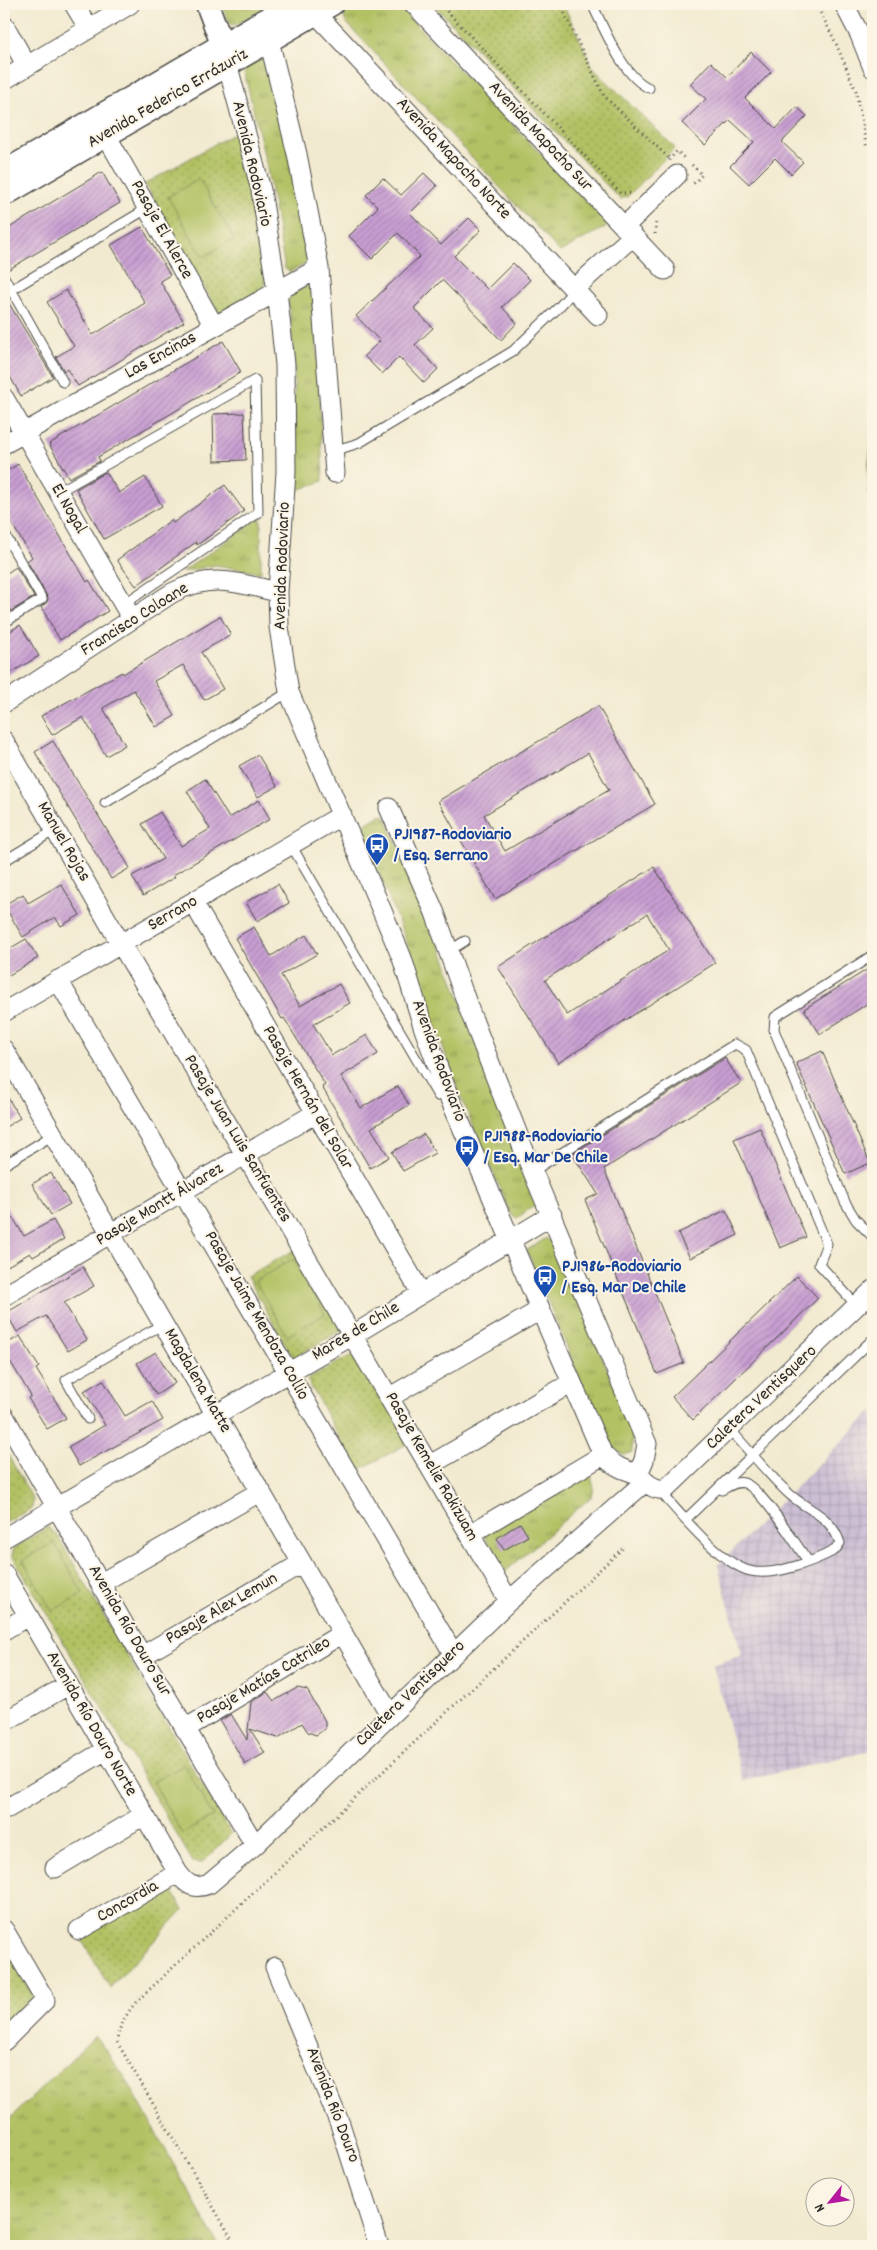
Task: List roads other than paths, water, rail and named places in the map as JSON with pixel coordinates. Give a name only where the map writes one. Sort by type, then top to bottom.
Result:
[{"type":"street","points":[[74,4],[89,29]]},
{"type":"street","points":[[4,80],[127,4]]},
{"type":"street","name":"Avenida Rodoviario","points":[[207,4],[225,54],[261,190],[277,292],[285,364],[286,472],[278,592],[279,628],[289,692],[402,958],[424,1029],[447,1092],[603,1455]]},
{"type":"street","name":"Avenida Federico Errázuriz","points":[[267,30],[292,4]]},
{"type":"street","name":"Avenida Mapocho Sur","points":[[414,4],[665,270]]},
{"type":"street","points":[[844,4],[860,35],[873,68]]},
{"type":"street","name":"Avenida Federico Errázuriz","points":[[4,172],[267,30],[318,7]]},
{"type":"street","name":"Avenida Mapocho Norte","points":[[318,7],[598,315]]},
{"type":"street","points":[[4,25],[27,66]]},
{"type":"street","points":[[267,30],[297,154],[319,268],[335,473]]},
{"type":"street","name":"Avenida Federico Errázuriz","points":[[4,195],[106,135],[225,54]]},
{"type":"street","name":"Pasaje El Alerce","points":[[106,135],[214,326]]},
{"type":"street","points":[[575,288],[631,234],[675,172]]},
{"type":"street","name":"Las Encinas","points":[[4,444],[319,268]]},
{"type":"street","name":"El Nogal","points":[[4,398],[128,612]]},
{"type":"street","name":"Francisco Coloane","points":[[4,703],[128,612],[201,581],[232,582],[278,592]]},
{"type":"street","name":"Manuel Rojas","points":[[4,741],[121,944]]},
{"type":"street","points":[[389,808],[449,951],[495,1077],[533,1171],[647,1444],[644,1460],[647,1482]]},
{"type":"street","name":"Serrano","points":[[4,1012],[342,816]]},
{"type":"street","name":"Pasaje Hernán del Solar","points":[[193,902],[422,1293]]},
{"type":"street","name":"Pasaje Juan Luis Sanfuentes","points":[[121,944],[353,1335]]},
{"type":"street","name":"Pasaje Jaime Mendoza Collio","points":[[58,980],[453,1653]]},
{"type":"street","name":"Magdalena Matte","points":[[4,1050],[390,1713]]},
{"type":"street","name":"Pasaje Montt Álvarez","points":[[4,1296],[316,1113]]},
{"type":"street","name":"Mares de Chile","points":[[4,1538],[353,1335],[552,1215]]},
{"type":"street","name":"Caletera Ventisquero","points":[[178,1873],[192,1887],[199,1888],[209,1884],[255,1845],[508,1601],[647,1482],[666,1489],[873,1290]]},
{"type":"street","points":[[390,1398],[540,1310]]},
{"type":"street","name":"Pasaje Kemelie Rakizuam","points":[[353,1335],[508,1601]]},
{"type":"street","points":[[430,1465],[571,1383]]},
{"type":"street","name":"Avenida Río Douro Sur","points":[[4,1416],[142,1656],[255,1845]]},
{"type":"street","points":[[470,1534],[603,1455],[610,1463],[647,1482]]},
{"type":"street","points":[[101,1583],[260,1491]]},
{"type":"street","name":"Pasaje Alex Lemun","points":[[142,1656],[302,1562]]},
{"type":"street","name":"Avenida Río Douro Norte","points":[[4,1574],[178,1873]]},
{"type":"street","points":[[4,1630],[28,1616]]},
{"type":"street","name":"Pasaje Matías Catrileo","points":[[185,1728],[343,1633]]},
{"type":"street","points":[[4,1722],[68,1684]]},
{"type":"street","points":[[8,1808],[106,1750]]},
{"type":"street","points":[[55,1868],[144,1815]]},
{"type":"street","name":"Concordia","points":[[79,1930],[178,1873]]},
{"type":"street","points":[[4,1930],[45,2000],[4,2041]]},
{"type":"street","name":"Avenida Río Douro","points":[[275,1967],[340,2124],[379,2246]]},
{"type":"lane","points":[[592,4],[620,60],[644,86],[649,88]]},
{"type":"lane","points":[[11,290],[148,208]]},
{"type":"lane","points":[[4,277],[63,382]]},
{"type":"lane","points":[[333,451],[358,443],[512,351],[559,307],[575,288]]},
{"type":"lane","points":[[58,492],[255,380],[258,513],[128,612]]},
{"type":"lane","points":[[4,533],[42,599],[7,621],[4,616]]},
{"type":"lane","points":[[105,803],[289,692]]},
{"type":"lane","points":[[4,861],[56,830]]},
{"type":"lane","points":[[292,845],[438,1096],[447,1092]]},
{"type":"lane","points":[[449,951],[465,941]]},
{"type":"lane","points":[[873,955],[775,1017],[774,1030],[845,1202],[856,1220],[873,1237]]},
{"type":"lane","points":[[533,1171],[735,1044],[746,1050],[827,1244],[819,1264],[857,1306]]},
{"type":"lane","points":[[4,1165],[53,1135]]},
{"type":"lane","points":[[88,1419],[66,1380],[163,1324]]},
{"type":"lane","points":[[685,1520],[873,1339]]},
{"type":"lane","points":[[647,1482],[717,1551],[749,1571],[764,1573],[779,1570],[835,1550],[840,1543],[830,1523],[786,1492],[729,1428]]},
{"type":"lane","points":[[707,1499],[732,1484],[743,1482],[752,1487],[763,1499],[808,1561]]},
{"type":"place","name":"PJ1987-Rodoviario / Esq. Serrano","points":[[377,866]]},
{"type":"place","name":"PJ1988-Rodoviario / Esq. Mar De Chile","points":[[467,1168]]},
{"type":"place","name":"PJ1986-Rodoviario / Esq. Mar De Chile","points":[[545,1298]]}]
